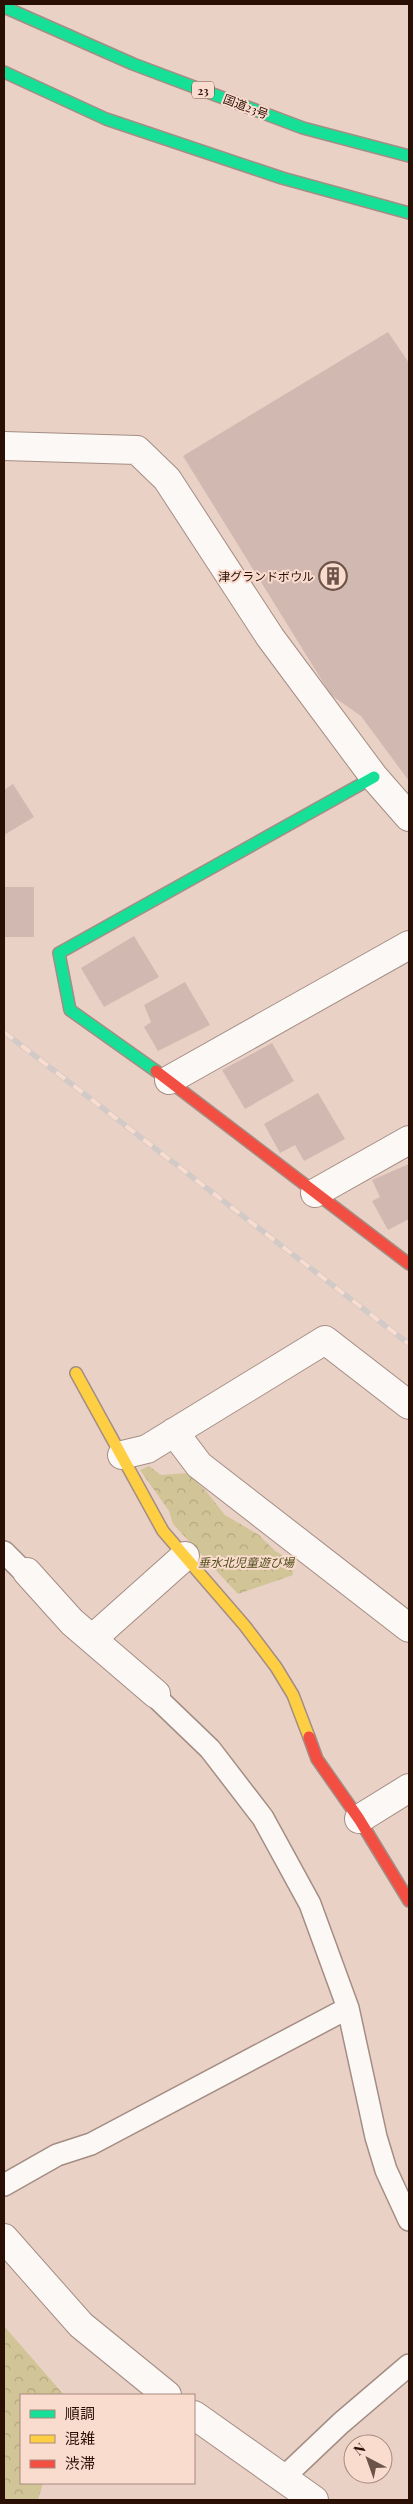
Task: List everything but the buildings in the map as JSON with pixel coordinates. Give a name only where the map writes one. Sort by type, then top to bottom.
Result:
[{"type":"main road","name":"国道23号","points":[[4,7],[133,64],[303,128],[409,156]]},
{"type":"main road","points":[[4,72],[106,119],[282,178],[409,213]]},
{"type":"main road","points":[[374,777],[59,953],[70,1010],[169,1080],[409,1264]]},
{"type":"main road","points":[[76,1373],[163,1531],[245,1626],[276,1667],[293,1695],[317,1760],[359,1819],[409,1901]]},
{"type":"street","points":[[4,446],[137,450],[167,479],[270,637],[374,777],[409,817]]},
{"type":"street","points":[[169,1080],[409,945]]},
{"type":"street","points":[[315,1193],[409,1140]]},
{"type":"street","points":[[122,1455],[147,1449],[325,1340],[409,1405]]},
{"type":"street","points":[[174,1432],[199,1465],[409,1628]]},
{"type":"street","points":[[92,1639],[185,1556]]},
{"type":"street","points":[[28,1572],[72,1622],[156,1694]]},
{"type":"street","points":[[359,1819],[409,1788]]},
{"type":"street","points":[[4,2238],[81,2325],[166,2394]]},
{"type":"street","points":[[195,2416],[282,2480],[314,2500]]},
{"type":"lane","points":[[4,1552],[21,1569],[28,1572]]},
{"type":"lane","points":[[156,1694],[159,1700],[210,1748],[263,1818],[310,1904],[348,2008],[376,2137],[386,2170],[409,2220]]},
{"type":"lane","points":[[4,2185],[57,2155],[91,2144],[348,2008]]},
{"type":"lane","points":[[282,2480],[341,2424],[409,2365]]},
{"type":"green space","name":"垂水北児童遊び場","points":[[149,1466],[161,1475],[188,1473],[205,1490],[225,1515],[259,1535],[275,1551],[292,1561],[293,1575],[238,1594],[173,1524],[169,1511],[140,1470]]},
{"type":"green space","points":[[4,2326],[63,2394],[20,2394],[20,2484],[43,2484],[38,2500],[4,2500]]},
{"type":"railway","points":[[4,1032],[409,1344]]},
{"type":"traffic: fast","points":[[4,7],[133,64],[303,128],[409,156]]},
{"type":"traffic: fast","points":[[4,72],[106,119],[282,178],[409,213]]},
{"type":"traffic: fast","points":[[156,1071],[70,1010],[59,953],[374,777]]},
{"type":"traffic: slow","points":[[76,1373],[163,1531],[245,1626],[276,1667],[293,1695],[309,1737]]},
{"type":"traffic: jam","points":[[156,1071],[409,1264]]},
{"type":"traffic: jam","points":[[309,1737],[317,1759],[359,1819],[409,1901]]},
{"type":"place","name":"津グランドボウル","points":[[333,576]]}]
